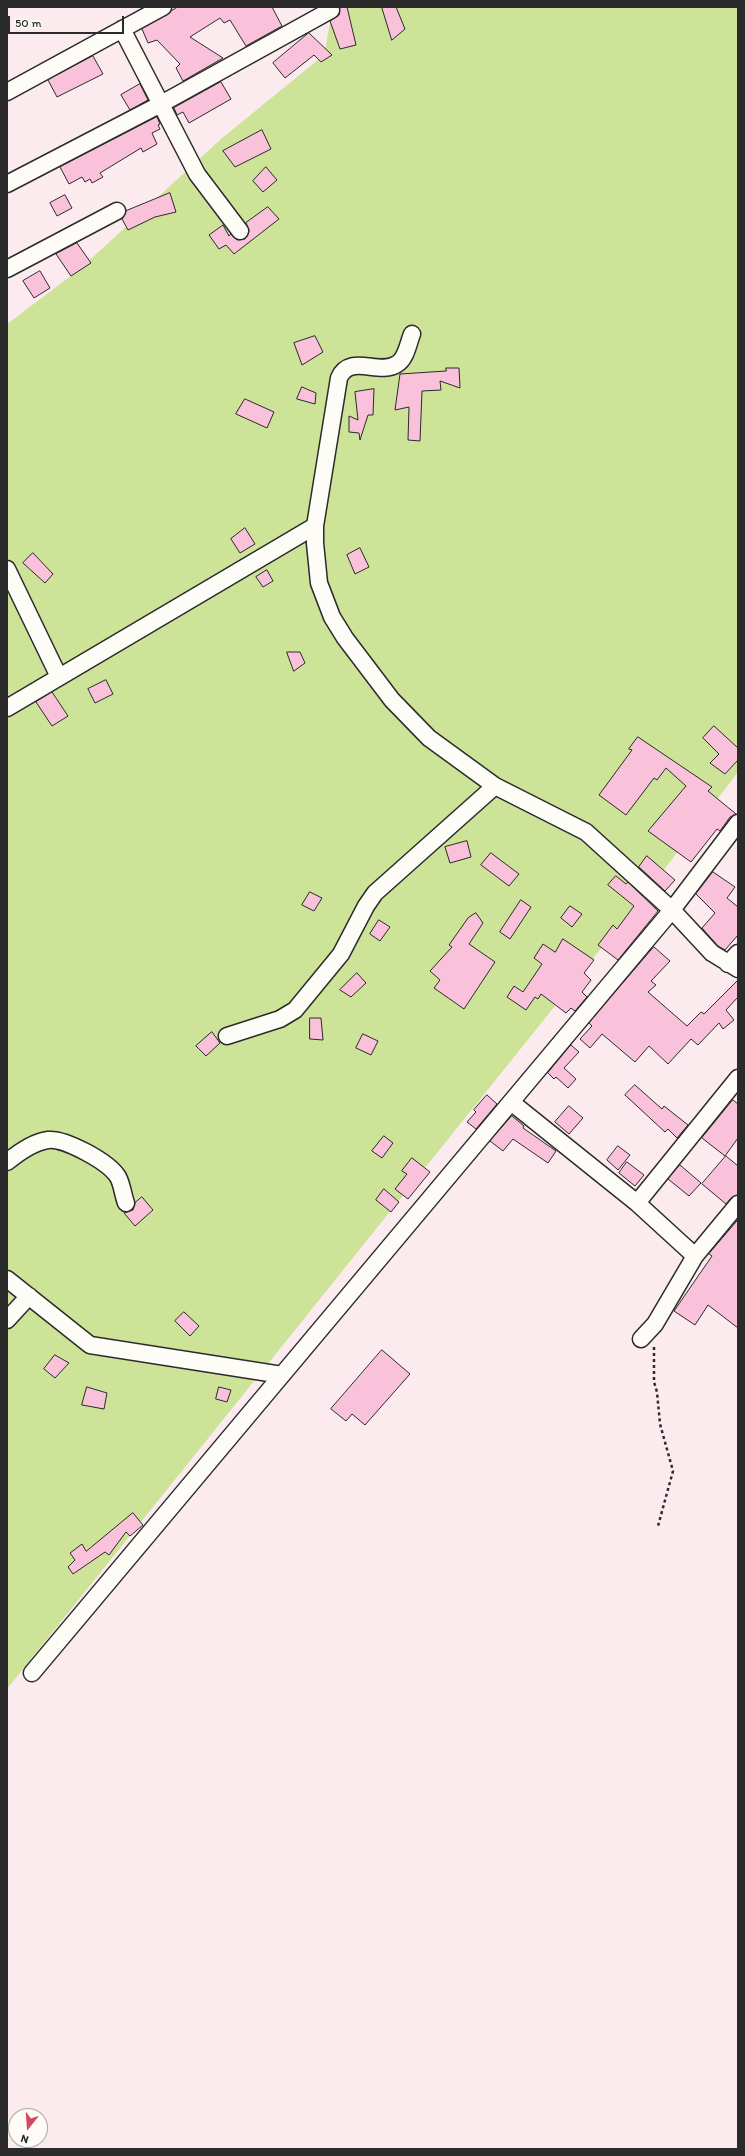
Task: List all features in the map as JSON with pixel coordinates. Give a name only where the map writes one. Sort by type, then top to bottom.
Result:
[{"type":"street","points":[[7,92],[163,7]]},
{"type":"street","points":[[7,184],[161,104],[331,10]]},
{"type":"street","points":[[122,29],[197,174],[240,231]]},
{"type":"street","points":[[8,267],[117,211]]},
{"type":"street","points":[[412,334],[403,358],[398,364],[390,367],[350,366],[342,370],[339,378],[315,526],[316,563],[324,599],[332,617],[357,656],[392,700],[429,738],[495,786],[586,832],[672,910],[712,953],[735,962]]},
{"type":"street","points":[[7,708],[315,526]]},
{"type":"street","points":[[7,568],[59,677]]},
{"type":"street","points":[[227,1036],[280,1019],[295,1010],[341,954],[366,906],[375,893],[495,786]]},
{"type":"street","points":[[32,1673],[672,910],[738,823]]},
{"type":"street","points":[[637,1203],[738,1078]]},
{"type":"street","points":[[511,1102],[637,1203],[695,1256]]},
{"type":"street","points":[[7,1162],[18,1153],[48,1140],[66,1144],[84,1151],[111,1168],[118,1177],[126,1203]]},
{"type":"street","points":[[642,1339],[655,1324],[695,1256],[738,1204]]},
{"type":"street","points":[[7,1279],[90,1345],[282,1375]]},
{"type":"street","points":[[7,1320],[29,1296]]},
{"type":"path","points":[[655,1324],[654,1382],[657,1392],[660,1424],[673,1471],[658,1526]]},
{"type":"green space","points":[[333,7],[738,7],[738,772],[660,875],[7,1689],[7,324],[80,269],[221,139],[324,55]]},
{"type":"building","points":[[178,7],[272,7],[282,26],[246,46],[230,20],[224,23],[220,18],[190,37],[223,58],[183,81],[176,68],[180,64],[157,40],[148,43],[142,29]]},
{"type":"building","points":[[340,7],[347,7],[356,45],[340,49],[330,21],[339,15]]},
{"type":"building","points":[[382,7],[396,7],[405,29],[392,40]]},
{"type":"building","points":[[309,33],[332,55],[321,62],[314,55],[285,78],[273,63]]},
{"type":"building","points":[[93,56],[103,74],[57,97],[48,80]]},
{"type":"building","points":[[221,82],[231,99],[189,123],[183,112],[177,115],[174,108]]},
{"type":"building","points":[[140,84],[148,100],[130,110],[121,95]]},
{"type":"building","points":[[157,117],[160,124],[158,125],[160,129],[152,133],[157,144],[143,152],[141,148],[100,173],[103,177],[92,183],[90,179],[85,182],[82,177],[69,184],[60,167]]},
{"type":"building","points":[[262,130],[271,149],[235,167],[223,151]]},
{"type":"building","points":[[266,167],[277,180],[263,192],[253,181]]},
{"type":"building","points":[[170,193],[176,212],[155,217],[128,230],[122,219],[126,211]]},
{"type":"building","points":[[65,195],[72,208],[57,216],[50,203]]},
{"type":"building","points":[[268,207],[279,219],[234,254],[226,245],[219,249],[209,235],[223,225],[229,236],[231,234],[237,240],[245,239],[249,230],[246,223]]},
{"type":"building","points":[[77,243],[91,263],[71,276],[56,254]]},
{"type":"building","points":[[40,271],[50,288],[34,298],[23,281]]},
{"type":"building","points":[[315,336],[323,352],[302,365],[294,343]]},
{"type":"building","points":[[446,368],[459,368],[460,388],[440,381],[441,390],[422,391],[420,441],[408,440],[409,407],[395,410],[400,374],[446,371]]},
{"type":"building","points":[[302,387],[316,393],[315,404],[297,399]]},
{"type":"building","points":[[374,389],[373,415],[368,415],[360,440],[359,433],[349,432],[349,416],[358,420],[355,392]]},
{"type":"building","points":[[245,399],[274,412],[267,428],[236,414]]},
{"type":"building","points":[[245,528],[255,544],[240,553],[231,539]]},
{"type":"building","points":[[360,548],[369,567],[355,574],[347,555]]},
{"type":"building","points":[[33,553],[53,574],[45,583],[23,563]]},
{"type":"building","points":[[267,570],[273,581],[263,587],[256,577]]},
{"type":"building","points":[[287,652],[300,652],[305,663],[294,671]]},
{"type":"building","points":[[106,680],[113,694],[95,703],[88,689]]},
{"type":"building","points":[[52,692],[68,716],[52,726],[36,702]]},
{"type":"building","points":[[714,726],[738,748],[738,760],[725,774],[710,763],[719,754],[703,738]]},
{"type":"building","points":[[638,737],[712,787],[708,791],[736,814],[730,817],[720,831],[717,829],[691,862],[648,831],[686,786],[666,768],[657,780],[654,778],[626,815],[599,795],[632,750],[629,749]]},
{"type":"building","points":[[467,841],[471,857],[450,863],[445,847]]},
{"type":"building","points":[[491,853],[519,874],[509,886],[481,865]]},
{"type":"building","points":[[647,856],[675,880],[665,891],[639,867]]},
{"type":"building","points":[[713,872],[735,887],[727,898],[738,907],[738,935],[725,950],[718,946],[702,928],[715,913],[696,894]]},
{"type":"building","points":[[616,876],[626,884],[628,882],[658,911],[618,960],[598,945],[613,925],[617,929],[634,906],[608,885]]},
{"type":"building","points":[[310,892],[322,898],[314,911],[302,905]]},
{"type":"building","points":[[521,900],[531,907],[510,939],[500,932]]},
{"type":"building","points":[[570,906],[582,914],[572,927],[561,918]]},
{"type":"building","points":[[476,913],[483,923],[469,944],[495,962],[464,1009],[434,988],[440,980],[430,971],[452,947],[449,945],[468,918]]},
{"type":"building","points":[[379,920],[390,927],[380,941],[370,934]]},
{"type":"building","points":[[563,939],[594,960],[584,973],[591,980],[582,992],[587,997],[575,1011],[571,1008],[566,1013],[541,994],[538,999],[535,997],[526,1010],[507,997],[514,986],[523,992],[542,964],[534,958],[543,944],[555,952]]},
{"type":"building","points":[[654,947],[670,961],[651,981],[656,985],[648,992],[687,1026],[701,1012],[704,1014],[738,980],[738,997],[726,1010],[734,1020],[723,1029],[719,1023],[698,1045],[691,1039],[668,1064],[649,1046],[635,1062],[602,1034],[590,1048],[580,1039],[592,1026],[589,1023]]},
{"type":"building","points":[[357,973],[366,983],[351,997],[340,990]]},
{"type":"building","points":[[310,1018],[321,1018],[323,1040],[310,1039]]},
{"type":"building","points":[[212,1032],[220,1043],[206,1056],[196,1046]]},
{"type":"building","points":[[363,1034],[378,1041],[371,1055],[356,1048]]},
{"type":"building","points":[[571,1045],[579,1052],[564,1068],[576,1079],[568,1088],[556,1077],[554,1079],[548,1073]]},
{"type":"building","points":[[635,1085],[662,1109],[664,1106],[688,1125],[677,1138],[668,1129],[665,1132],[625,1095]]},
{"type":"building","points":[[487,1095],[497,1104],[476,1129],[467,1122],[476,1112],[474,1110]]},
{"type":"building","points":[[733,1100],[738,1104],[738,1138],[725,1156],[702,1138]]},
{"type":"building","points":[[569,1106],[583,1118],[569,1134],[555,1122]]},
{"type":"building","points":[[512,1116],[524,1126],[523,1128],[556,1151],[548,1163],[513,1139],[503,1151],[490,1141]]},
{"type":"building","points":[[384,1136],[393,1143],[382,1158],[372,1151]]},
{"type":"building","points":[[618,1146],[630,1155],[618,1170],[607,1160]]},
{"type":"building","points":[[726,1156],[738,1166],[738,1195],[731,1198],[726,1204],[702,1184]]},
{"type":"building","points":[[412,1158],[430,1172],[408,1199],[395,1189],[407,1174],[402,1171]]},
{"type":"building","points":[[627,1162],[644,1175],[635,1186],[619,1173]]},
{"type":"building","points":[[680,1165],[701,1183],[689,1196],[668,1179]]},
{"type":"building","points":[[384,1189],[399,1202],[391,1212],[376,1200]]},
{"type":"building","points":[[142,1197],[153,1210],[135,1226],[124,1213],[133,1210],[135,1203]]},
{"type":"building","points":[[738,1220],[738,1328],[708,1305],[695,1325],[674,1311],[712,1256],[709,1254]]},
{"type":"building","points":[[184,1312],[199,1326],[190,1336],[175,1321]]},
{"type":"building","points":[[382,1350],[410,1374],[365,1425],[352,1414],[346,1421],[331,1409]]},
{"type":"building","points":[[55,1355],[69,1363],[55,1378],[44,1369]]},
{"type":"building","points":[[87,1387],[107,1393],[104,1409],[82,1405]]},
{"type":"building","points":[[219,1387],[231,1390],[227,1402],[216,1399]]},
{"type":"building","points":[[133,1513],[143,1525],[130,1536],[126,1532],[109,1555],[105,1552],[73,1574],[68,1567],[75,1560],[70,1553],[82,1544],[86,1551]]}]
